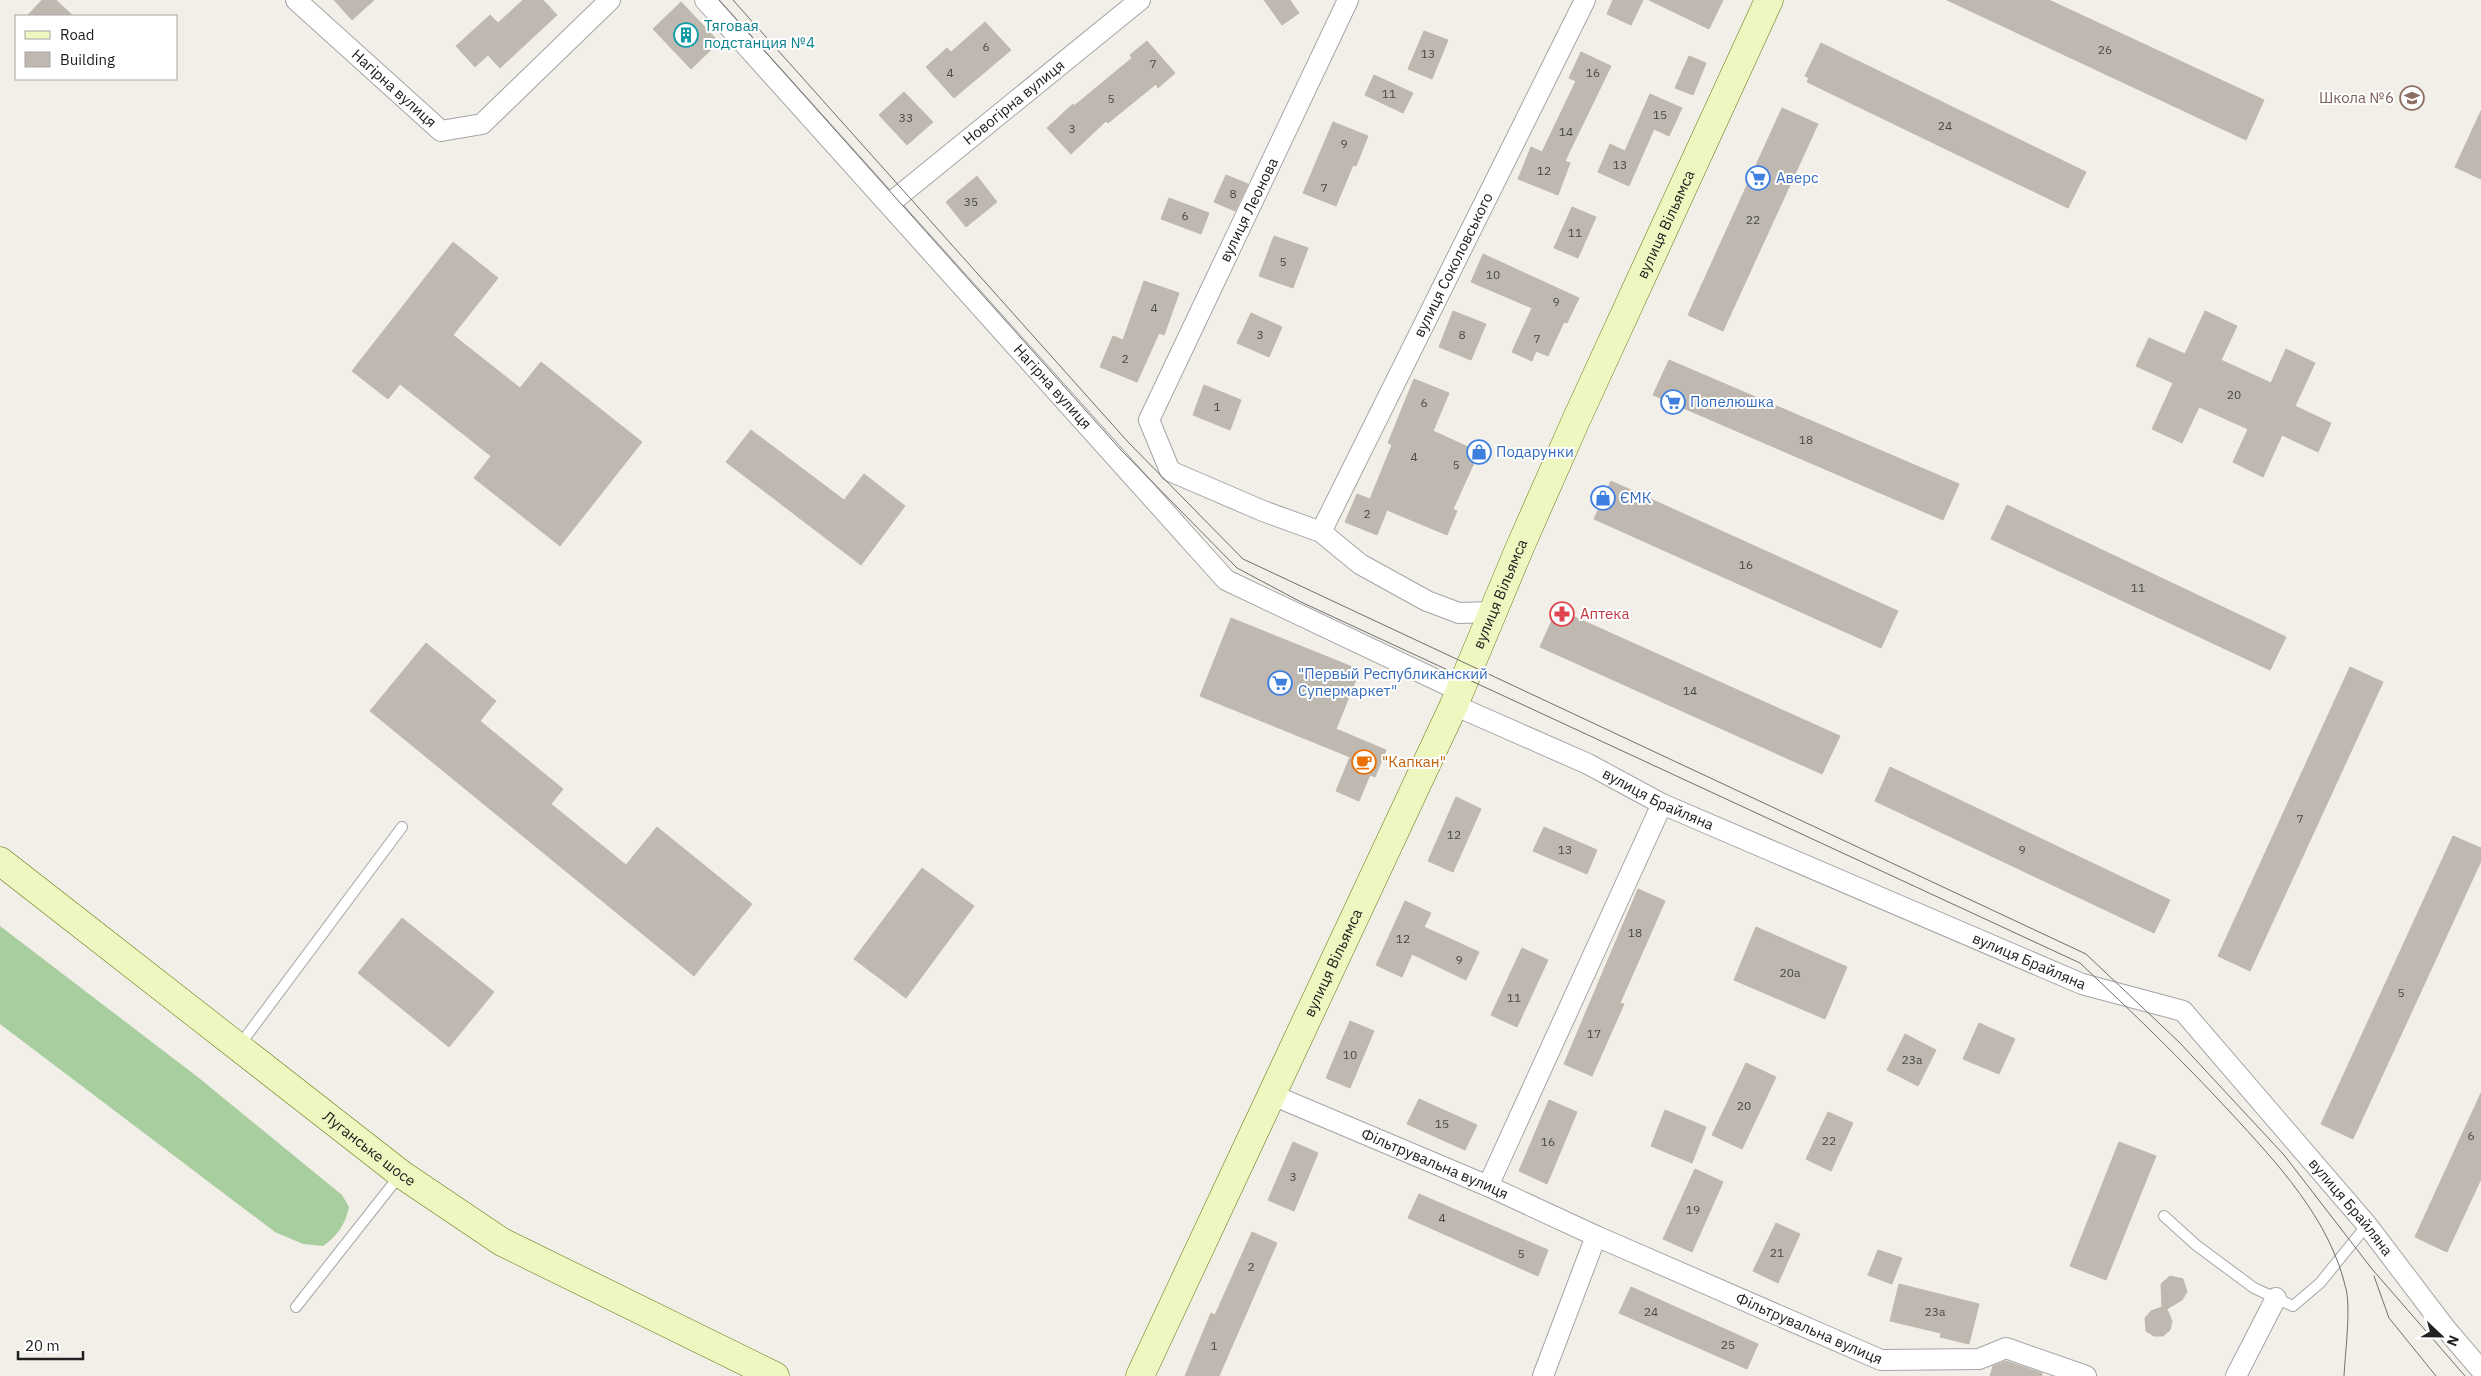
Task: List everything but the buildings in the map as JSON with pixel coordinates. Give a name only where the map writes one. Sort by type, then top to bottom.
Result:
[{"type":"street","name":"Нагірна вулиця","points":[[296,0],[441,131],[482,124],[610,0]]},
{"type":"street","name":"Нагірна вулиця","points":[[706,0],[1226,580],[1457,698]]},
{"type":"street","name":"Новогірна вулиця","points":[[889,204],[1140,0]]},
{"type":"street","name":"вулиця Леонова","points":[[1322,532],[1263,510],[1170,471],[1149,420],[1348,0]]},
{"type":"street","name":"вулиця Соколовського","points":[[1322,532],[1585,0]]},
{"type":"street","name":"вулиця Вільямса","points":[[1140,1376],[1270,1094],[1457,698],[1520,547],[1608,350],[1769,0]]},
{"type":"street","points":[[1322,532],[1360,564],[1427,601],[1459,613],[1493,612]]},
{"type":"street","name":"вулиця Брайляна","points":[[1457,698],[1588,764],[1662,804],[2082,984],[2183,1011],[2367,1225],[2446,1329],[2481,1370]]},
{"type":"street","points":[[1488,1186],[1662,804]]},
{"type":"street","name":"Луганське шосе","points":[[0,861],[401,1174],[502,1242],[775,1376]]},
{"type":"street","name":"Фільтрувальна вулиця","points":[[1270,1094],[1488,1186],[1596,1236],[1881,1360],[1979,1360],[2006,1348],[2086,1376]]},
{"type":"street","points":[[1543,1376],[1596,1236]]},
{"type":"street","points":[[2236,1376],[2276,1298]]},
{"type":"lane","points":[[239,1047],[402,827]]},
{"type":"lane","points":[[296,1307],[401,1174]]},
{"type":"lane","points":[[2164,1216],[2196,1245],[2254,1288],[2293,1306],[2320,1283],[2367,1225]]},
{"type":"green space","points":[[0,926],[199,1078],[342,1195],[349,1207],[337,1234],[323,1246],[303,1244],[275,1232],[0,1024]]},
{"type":"tram line","points":[[719,0],[1121,450],[1237,568],[1301,602],[2080,963],[2156,1036],[2230,1112],[2266,1151],[2300,1193],[2315,1216],[2328,1239],[2346,1289],[2348,1319],[2344,1376]]},
{"type":"tram line","points":[[733,0],[1128,442],[1243,559],[2086,954],[2180,1043],[2284,1155],[2372,1269],[2465,1376]]},
{"type":"tram line","points":[[2374,1276],[2389,1318],[2436,1376]]},
{"type":"place","name":"Тяговая подстанция №4","points":[[686,35]]},
{"type":"place","name":"Школа №6","points":[[2412,98]]},
{"type":"place","name":"Аверс","points":[[1758,178]]},
{"type":"place","name":"Попелюшка","points":[[1673,402]]},
{"type":"place","name":"Подарунки","points":[[1479,452]]},
{"type":"place","name":"ЄМК","points":[[1603,498]]},
{"type":"place","name":"Аптека","points":[[1562,614]]},
{"type":"place","name":"\"Первый Республиканский Супермаркет\"","points":[[1280,683]]},
{"type":"place","name":"\"Капкан\"","points":[[1364,762]]}]
